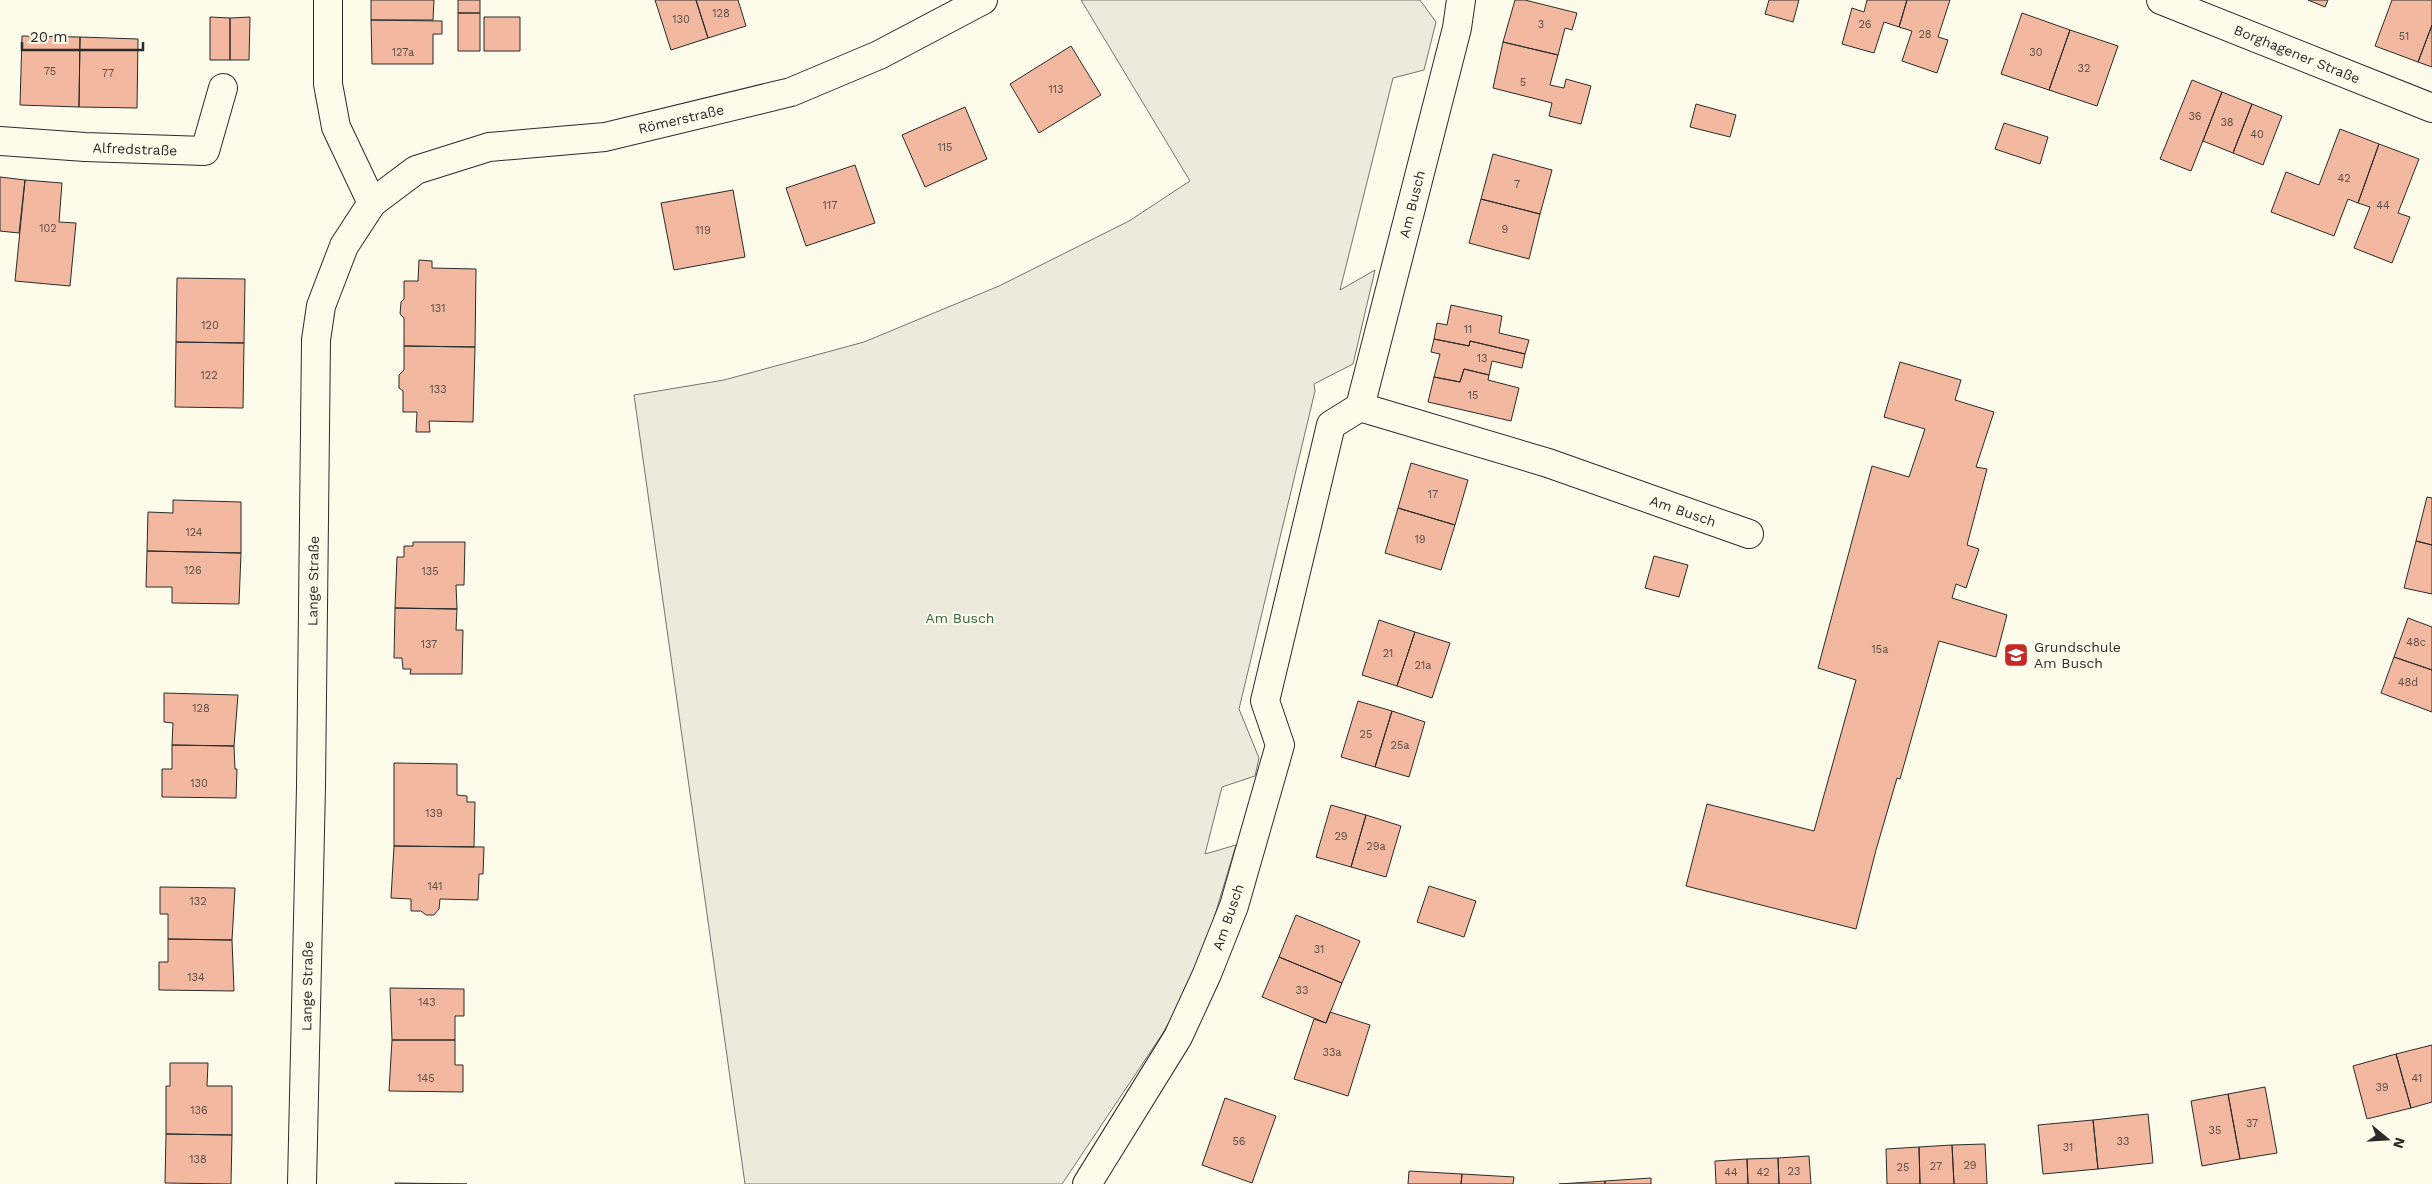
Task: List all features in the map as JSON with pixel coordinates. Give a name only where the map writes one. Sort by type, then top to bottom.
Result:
[{"type":"street","points":[[328,0],[328,84],[336,127],[372,203]]},
{"type":"street","name":"Römerstraße","points":[[372,203],[416,170],[469,152],[489,148],[605,137],[791,92],[879,55],[983,0]]},
{"type":"street","name":"Am Busch","points":[[1087,1184],[1178,1037],[1208,974],[1234,906],[1280,745],[1265,701],[1331,425],[1360,407],[1457,28],[1461,0]]},
{"type":"street","name":"Borghagener Straße","points":[[2161,0],[2432,108]]},
{"type":"street","name":"Alfredstraße","points":[[0,141],[85,147],[205,151],[223,88]]},
{"type":"street","name":"Lange Straße","points":[[302,1184],[312,787],[316,340],[321,306],[344,246],[372,203]]},
{"type":"street","name":"Am Busch","points":[[1360,407],[1548,463],[1749,534]]},
{"type":"green space","name":"Am Busch","points":[[1081,0],[1420,0],[1436,22],[1424,70],[1393,78],[1340,290],[1375,270],[1353,364],[1314,384],[1315,391],[1239,709],[1259,758],[1255,776],[1222,787],[1205,854],[1236,845],[1211,928],[1180,1004],[1161,1036],[1062,1184],[745,1184],[634,395],[724,380],[864,342],[999,286],[1129,221],[1190,181]]},
{"type":"building","points":[[371,0],[434,0],[433,20],[371,20]]},
{"type":"building","points":[[458,0],[480,0],[480,13],[458,13]]},
{"type":"building","points":[[655,0],[696,0],[708,38],[671,50]]},
{"type":"building","points":[[696,0],[738,0],[746,26],[708,38]]},
{"type":"building","points":[[1515,0],[1525,0],[1577,13],[1572,30],[1565,28],[1558,55],[1503,42]]},
{"type":"building","points":[[1769,0],[1799,0],[1793,22],[1765,14]]},
{"type":"building","points":[[1867,0],[1907,0],[1899,27],[1884,22],[1874,53],[1842,44],[1852,8],[1864,12]]},
{"type":"building","points":[[1907,0],[1950,0],[1938,37],[1948,40],[1937,73],[1902,61],[1912,31],[1899,27]]},
{"type":"building","points":[[2308,0],[2328,0],[2325,7]]},
{"type":"building","points":[[2392,0],[2432,0],[2432,25],[2418,62],[2375,46]]},
{"type":"building","points":[[458,13],[480,13],[480,51],[458,51]]},
{"type":"building","points":[[2022,13],[2070,30],[2049,90],[2001,74]]},
{"type":"building","points":[[210,17],[230,18],[230,60],[210,60]]},
{"type":"building","points":[[250,17],[249,60],[230,60],[230,18]]},
{"type":"building","points":[[484,17],[520,17],[520,51],[484,51]]},
{"type":"building","points":[[371,20],[442,21],[442,34],[433,34],[433,64],[372,64]]},
{"type":"building","points":[[2432,25],[2432,67],[2418,62]]},
{"type":"building","points":[[2070,30],[2118,46],[2097,106],[2049,90]]},
{"type":"building","points":[[22,36],[80,37],[79,107],[20,105]]},
{"type":"building","points":[[80,37],[138,39],[137,108],[79,107]]},
{"type":"building","points":[[1503,42],[1558,55],[1550,85],[1564,88],[1566,79],[1591,86],[1581,124],[1549,116],[1552,103],[1493,88]]},
{"type":"building","points":[[1071,46],[1101,95],[1039,133],[1010,84]]},
{"type":"building","points":[[2192,80],[2222,92],[2191,171],[2160,159]]},
{"type":"building","points":[[2222,92],[2252,104],[2233,153],[2203,141]]},
{"type":"building","points":[[1696,104],[1736,115],[1730,137],[1690,127]]},
{"type":"building","points":[[2252,104],[2282,116],[2263,165],[2233,153]]},
{"type":"building","points":[[965,107],[987,159],[925,187],[902,135]]},
{"type":"building","points":[[2004,123],[2048,137],[2040,164],[1995,149]]},
{"type":"building","points":[[2340,129],[2379,144],[2358,203],[2348,199],[2334,236],[2271,212],[2286,172],[2319,185]]},
{"type":"building","points":[[2379,144],[2419,159],[2398,213],[2410,217],[2392,263],[2354,248],[2370,207],[2358,203]]},
{"type":"building","points":[[1493,154],[1552,170],[1540,214],[1481,199]]},
{"type":"building","points":[[855,165],[875,223],[806,246],[786,188]]},
{"type":"building","points":[[0,177],[25,180],[19,233],[0,231]]},
{"type":"building","points":[[25,180],[62,183],[59,222],[76,223],[70,286],[15,281]]},
{"type":"building","points":[[733,190],[745,257],[674,270],[661,203]]},
{"type":"building","points":[[1481,199],[1540,214],[1529,259],[1469,243]]},
{"type":"building","points":[[419,260],[432,261],[432,268],[476,269],[475,347],[404,346],[404,318],[400,314],[401,302],[404,299],[404,281],[418,281]]},
{"type":"building","points":[[177,278],[245,279],[244,343],[176,342]]},
{"type":"building","points":[[1451,305],[1502,316],[1499,333],[1529,340],[1525,354],[1470,341],[1469,346],[1434,339],[1437,323],[1447,325]]},
{"type":"building","points":[[1434,339],[1469,346],[1470,341],[1525,354],[1522,368],[1492,361],[1489,375],[1464,369],[1460,382],[1434,377],[1440,354],[1431,352]]},
{"type":"building","points":[[176,342],[244,343],[243,408],[175,407]]},
{"type":"building","points":[[404,346],[475,347],[473,422],[429,421],[430,432],[416,432],[417,412],[403,412],[403,391],[399,388],[399,375],[404,370]]},
{"type":"building","points":[[1900,362],[1961,380],[1955,400],[1994,412],[1976,467],[1987,469],[1967,545],[1979,549],[1966,588],[1956,584],[1952,598],[2007,615],[1996,657],[1939,641],[1900,779],[1897,778],[1876,850],[1856,929],[1686,886],[1707,804],[1814,831],[1856,680],[1818,668],[1872,466],[1909,477],[1925,429],[1884,417]]},
{"type":"building","points":[[1464,369],[1489,375],[1488,380],[1519,388],[1511,421],[1428,402],[1434,377],[1460,382]]},
{"type":"building","points":[[1411,463],[1468,480],[1455,525],[1398,508]]},
{"type":"building","points":[[2427,497],[2432,498],[2432,545],[2416,541]]},
{"type":"building","points":[[173,500],[241,502],[241,553],[147,551],[148,512],[173,513]]},
{"type":"building","points":[[1398,508],[1455,525],[1441,570],[1385,553]]},
{"type":"building","points":[[2416,541],[2432,545],[2432,594],[2404,588]]},
{"type":"building","points":[[413,542],[465,542],[464,585],[456,585],[457,609],[395,608],[397,557],[404,557],[404,546],[413,546]]},
{"type":"building","points":[[147,551],[241,553],[239,604],[172,603],[172,587],[146,587]]},
{"type":"building","points":[[1654,556],[1688,565],[1679,597],[1645,588]]},
{"type":"building","points":[[395,608],[457,609],[456,630],[463,630],[462,674],[410,674],[411,669],[403,669],[402,658],[394,658]]},
{"type":"building","points":[[2408,618],[2432,627],[2432,670],[2394,657]]},
{"type":"building","points":[[1379,620],[1415,632],[1397,686],[1362,675]]},
{"type":"building","points":[[1415,632],[1450,643],[1432,698],[1397,686]]},
{"type":"building","points":[[2394,657],[2432,670],[2432,712],[2381,693]]},
{"type":"building","points":[[164,693],[238,695],[234,746],[172,745],[173,723],[164,722]]},
{"type":"building","points":[[1358,701],[1392,711],[1375,767],[1341,757]]},
{"type":"building","points":[[1392,711],[1425,722],[1409,777],[1375,767]]},
{"type":"building","points":[[172,745],[234,746],[235,769],[237,769],[236,798],[162,797],[162,769],[172,769]]},
{"type":"building","points":[[394,763],[457,764],[457,795],[467,796],[467,802],[475,802],[474,847],[394,846]]},
{"type":"building","points":[[1331,805],[1366,815],[1351,867],[1316,857]]},
{"type":"building","points":[[1366,815],[1401,826],[1386,877],[1351,867]]},
{"type":"building","points":[[394,846],[484,847],[483,874],[479,874],[478,900],[440,899],[439,909],[434,915],[426,915],[421,911],[411,911],[411,899],[391,898]]},
{"type":"building","points":[[1429,886],[1476,901],[1464,937],[1417,922]]},
{"type":"building","points":[[160,887],[235,888],[232,940],[168,939],[168,914],[160,914]]},
{"type":"building","points":[[1296,915],[1360,941],[1342,983],[1279,957]]},
{"type":"building","points":[[168,939],[232,940],[234,991],[159,990],[159,962],[168,962]]},
{"type":"building","points":[[1279,957],[1342,983],[1326,1023],[1262,997]]},
{"type":"building","points":[[390,988],[464,989],[464,1016],[455,1016],[455,1040],[392,1040]]},
{"type":"building","points":[[1330,1012],[1370,1025],[1348,1096],[1294,1079],[1314,1019],[1326,1023]]},
{"type":"building","points":[[392,1040],[455,1040],[455,1065],[463,1065],[463,1092],[389,1091]]},
{"type":"building","points":[[2432,1045],[2432,1102],[2411,1108],[2396,1054]]},
{"type":"building","points":[[2396,1054],[2411,1108],[2367,1119],[2353,1066]]},
{"type":"building","points":[[170,1063],[208,1063],[207,1086],[232,1086],[232,1135],[166,1134],[166,1086],[170,1086]]},
{"type":"building","points":[[2265,1087],[2277,1153],[2240,1159],[2228,1094]]},
{"type":"building","points":[[2228,1094],[2240,1159],[2202,1166],[2191,1101]]},
{"type":"building","points":[[1225,1098],[1276,1116],[1252,1183],[1202,1165]]},
{"type":"building","points":[[2148,1114],[2153,1163],[2098,1169],[2093,1120]]},
{"type":"building","points":[[2093,1120],[2098,1169],[2043,1174],[2038,1125]]},
{"type":"building","points":[[166,1134],[232,1135],[231,1184],[165,1183]]},
{"type":"building","points":[[1985,1144],[1987,1184],[1954,1184],[1952,1145]]},
{"type":"building","points":[[1952,1145],[1954,1184],[1920,1184],[1919,1147]]},
{"type":"building","points":[[1919,1147],[1920,1184],[1887,1184],[1886,1149]]},
{"type":"building","points":[[1809,1156],[1811,1184],[1779,1184],[1778,1158]]},
{"type":"building","points":[[1778,1158],[1779,1184],[1748,1184],[1747,1159]]},
{"type":"building","points":[[1747,1159],[1748,1184],[1716,1184],[1715,1161]]},
{"type":"building","points":[[1409,1171],[1462,1174],[1461,1184],[1408,1184]]},
{"type":"building","points":[[1462,1174],[1514,1177],[1513,1184],[1461,1184]]},
{"type":"building","points":[[1651,1178],[1651,1184],[1605,1184],[1605,1181]]},
{"type":"building","points":[[1605,1181],[1605,1184],[1559,1184]]},
{"type":"building","points":[[395,1183],[467,1184],[395,1184]]},
{"type":"place","name":"Grundschule Am Busch","points":[[2016,655]]}]
